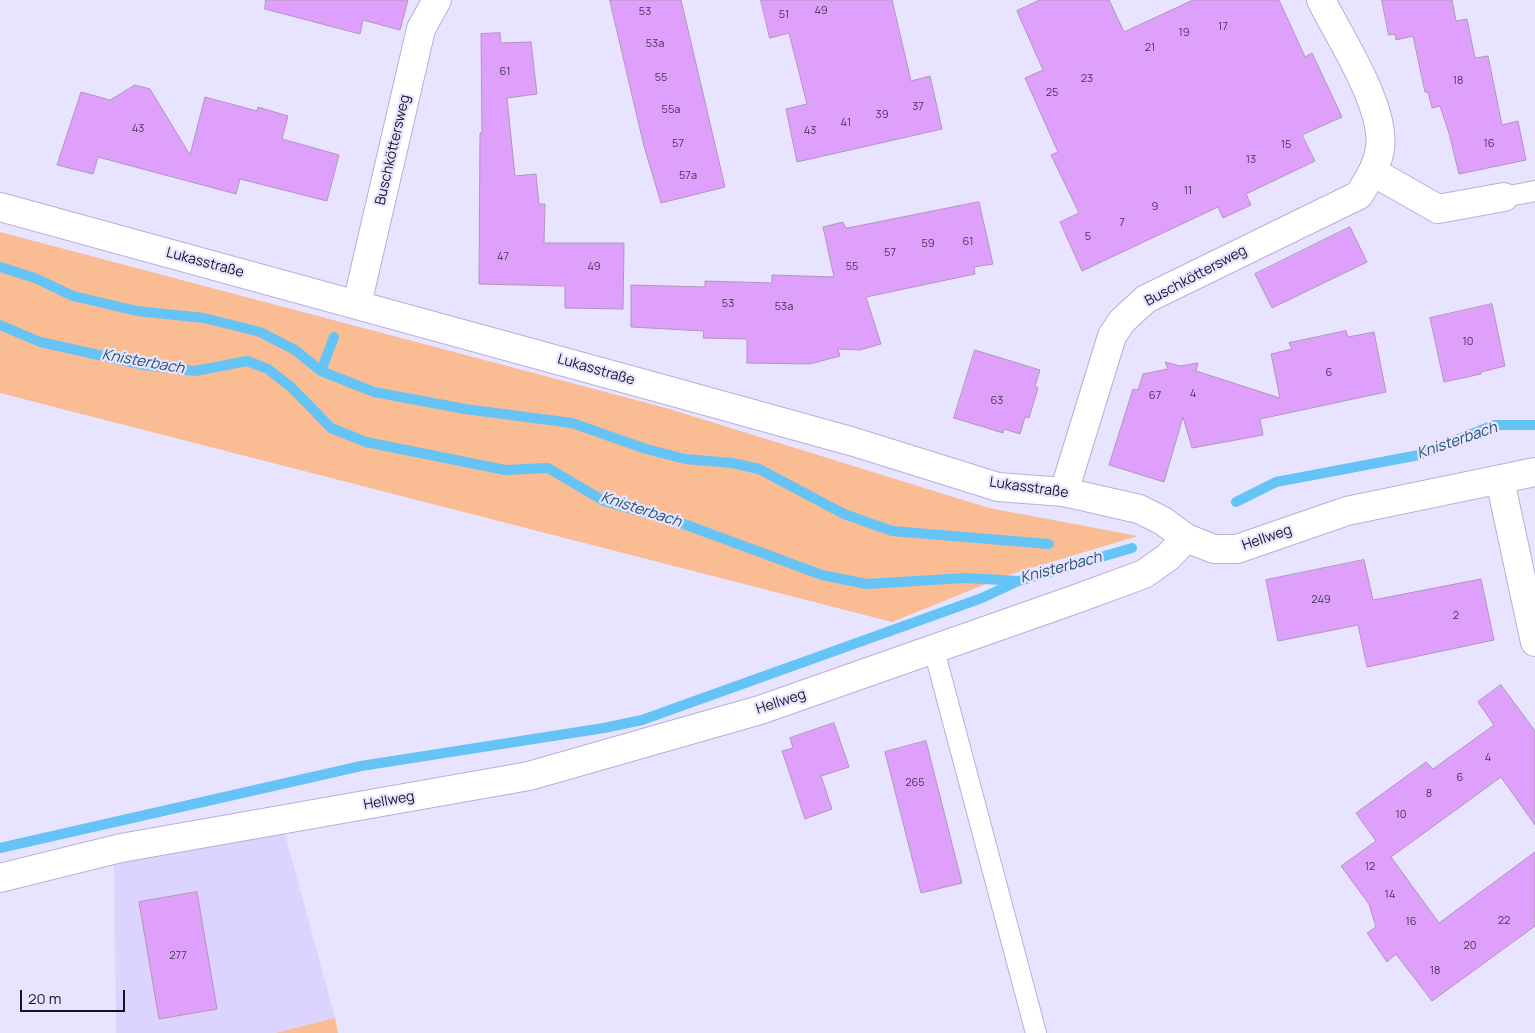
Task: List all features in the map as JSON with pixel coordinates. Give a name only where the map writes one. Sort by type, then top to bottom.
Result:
[{"type":"street","name":"Buschköttersweg","points":[[356,304],[421,29],[437,0]]},
{"type":"street","name":"Buschköttersweg","points":[[1064,492],[1112,336],[1122,321],[1146,299],[1359,195],[1373,172],[1380,149],[1376,116],[1369,92],[1321,0]]},
{"type":"street","points":[[1373,172],[1438,209],[1504,197]]},
{"type":"street","name":"Lukasstraße","points":[[0,207],[854,442],[998,487],[1064,492],[1139,509],[1163,521],[1186,538]]},
{"type":"street","name":"Hellweg","points":[[0,878],[120,848],[529,776],[760,710],[934,650],[1144,574],[1168,557],[1186,538],[1214,549],[1237,549],[1347,511],[1535,472]]},
{"type":"street","points":[[1500,480],[1535,642]]},
{"type":"lane","points":[[1504,197],[1535,191]]},
{"type":"lane","points":[[934,650],[1036,1033]]},
{"type":"shaded area","points":[[0,232],[666,408],[989,508],[1138,536],[1008,575],[892,622],[0,393]]},
{"type":"shaded area","points":[[284,830],[335,1018],[275,1033],[116,1033],[114,863]]},
{"type":"shaded area","points":[[335,1018],[338,1033],[275,1033]]},
{"type":"building","points":[[266,0],[408,0],[400,30],[363,20],[360,34],[265,9]]},
{"type":"building","points":[[610,0],[681,0],[725,187],[661,203],[644,146]]},
{"type":"building","points":[[761,0],[892,0],[911,81],[930,76],[942,129],[797,162],[786,109],[807,104],[789,33],[770,38]]},
{"type":"building","points":[[1040,0],[1109,0],[1124,32],[1193,0],[1279,0],[1305,57],[1312,53],[1342,117],[1302,135],[1315,161],[1246,194],[1251,205],[1223,218],[1218,207],[1082,271],[1060,222],[1079,213],[1051,155],[1058,152],[1025,78],[1043,70],[1017,11]]},
{"type":"building","points":[[1382,0],[1452,0],[1456,21],[1467,19],[1475,58],[1488,56],[1502,125],[1518,121],[1526,160],[1459,174],[1440,106],[1432,108],[1428,92],[1425,92],[1413,36],[1396,40],[1395,34],[1389,35]]},
{"type":"building","points":[[500,33],[501,43],[531,42],[537,94],[507,98],[515,176],[536,174],[539,204],[545,204],[544,243],[624,243],[623,309],[565,308],[565,286],[479,284],[480,133],[482,133],[481,34]]},
{"type":"building","points":[[135,85],[150,89],[190,155],[205,97],[257,111],[258,107],[288,116],[282,139],[339,155],[327,201],[240,179],[236,194],[98,157],[93,174],[57,165],[81,92],[110,100]]},
{"type":"building","points":[[979,202],[993,264],[974,267],[975,274],[866,297],[881,344],[860,350],[838,349],[840,356],[810,364],[747,363],[747,339],[703,338],[704,331],[631,327],[631,285],[705,287],[705,281],[772,283],[772,275],[834,277],[823,227],[843,222],[846,228]]},
{"type":"building","points":[[1350,227],[1367,262],[1272,308],[1255,274]]},
{"type":"building","points":[[1492,304],[1505,366],[1481,372],[1481,374],[1444,382],[1430,318]]},
{"type":"building","points":[[1346,331],[1348,337],[1374,332],[1386,392],[1260,419],[1263,435],[1192,448],[1183,417],[1164,482],[1109,465],[1133,389],[1138,390],[1143,374],[1168,369],[1165,362],[1180,366],[1198,363],[1196,371],[1280,398],[1271,354],[1292,349],[1289,343]]},
{"type":"building","points":[[975,350],[1040,370],[1035,386],[1038,388],[1029,418],[1025,417],[1020,434],[1004,429],[1003,433],[954,418]]},
{"type":"building","points":[[1364,560],[1373,600],[1481,579],[1494,640],[1367,667],[1358,625],[1278,641],[1266,580]]},
{"type":"building","points":[[1501,685],[1535,731],[1535,825],[1501,777],[1391,857],[1439,923],[1535,852],[1535,926],[1432,1001],[1396,954],[1387,962],[1367,933],[1376,927],[1369,904],[1341,866],[1376,841],[1356,813],[1426,762],[1433,769],[1494,725],[1478,702]]},
{"type":"building","points":[[834,723],[849,767],[821,776],[832,809],[805,819],[782,751],[793,748],[790,738]]},
{"type":"building","points":[[926,741],[962,883],[921,893],[885,752]]},
{"type":"building","points":[[197,892],[217,1009],[159,1019],[139,902]]},
{"type":"waterway","points":[[0,267],[35,278],[73,296],[137,311],[204,318],[260,332],[295,350],[321,371],[374,392],[465,409],[572,423],[646,449],[685,459],[732,463],[759,469],[844,514],[892,531],[1049,544]]},
{"type":"waterway","name":"Knisterbach","points":[[0,325],[40,342],[144,365],[195,371],[247,361],[268,369],[292,388],[331,428],[366,442],[505,470],[548,468],[604,501],[681,523],[822,575],[866,584],[966,578],[1019,581],[1132,548]]},
{"type":"waterway","points":[[321,371],[334,337]]},
{"type":"waterway","name":"Knisterbach","points":[[1236,502],[1276,482],[1419,455],[1494,425],[1535,425]]},
{"type":"waterway","points":[[0,848],[361,766],[604,728],[642,720],[982,598],[1018,581]]}]
